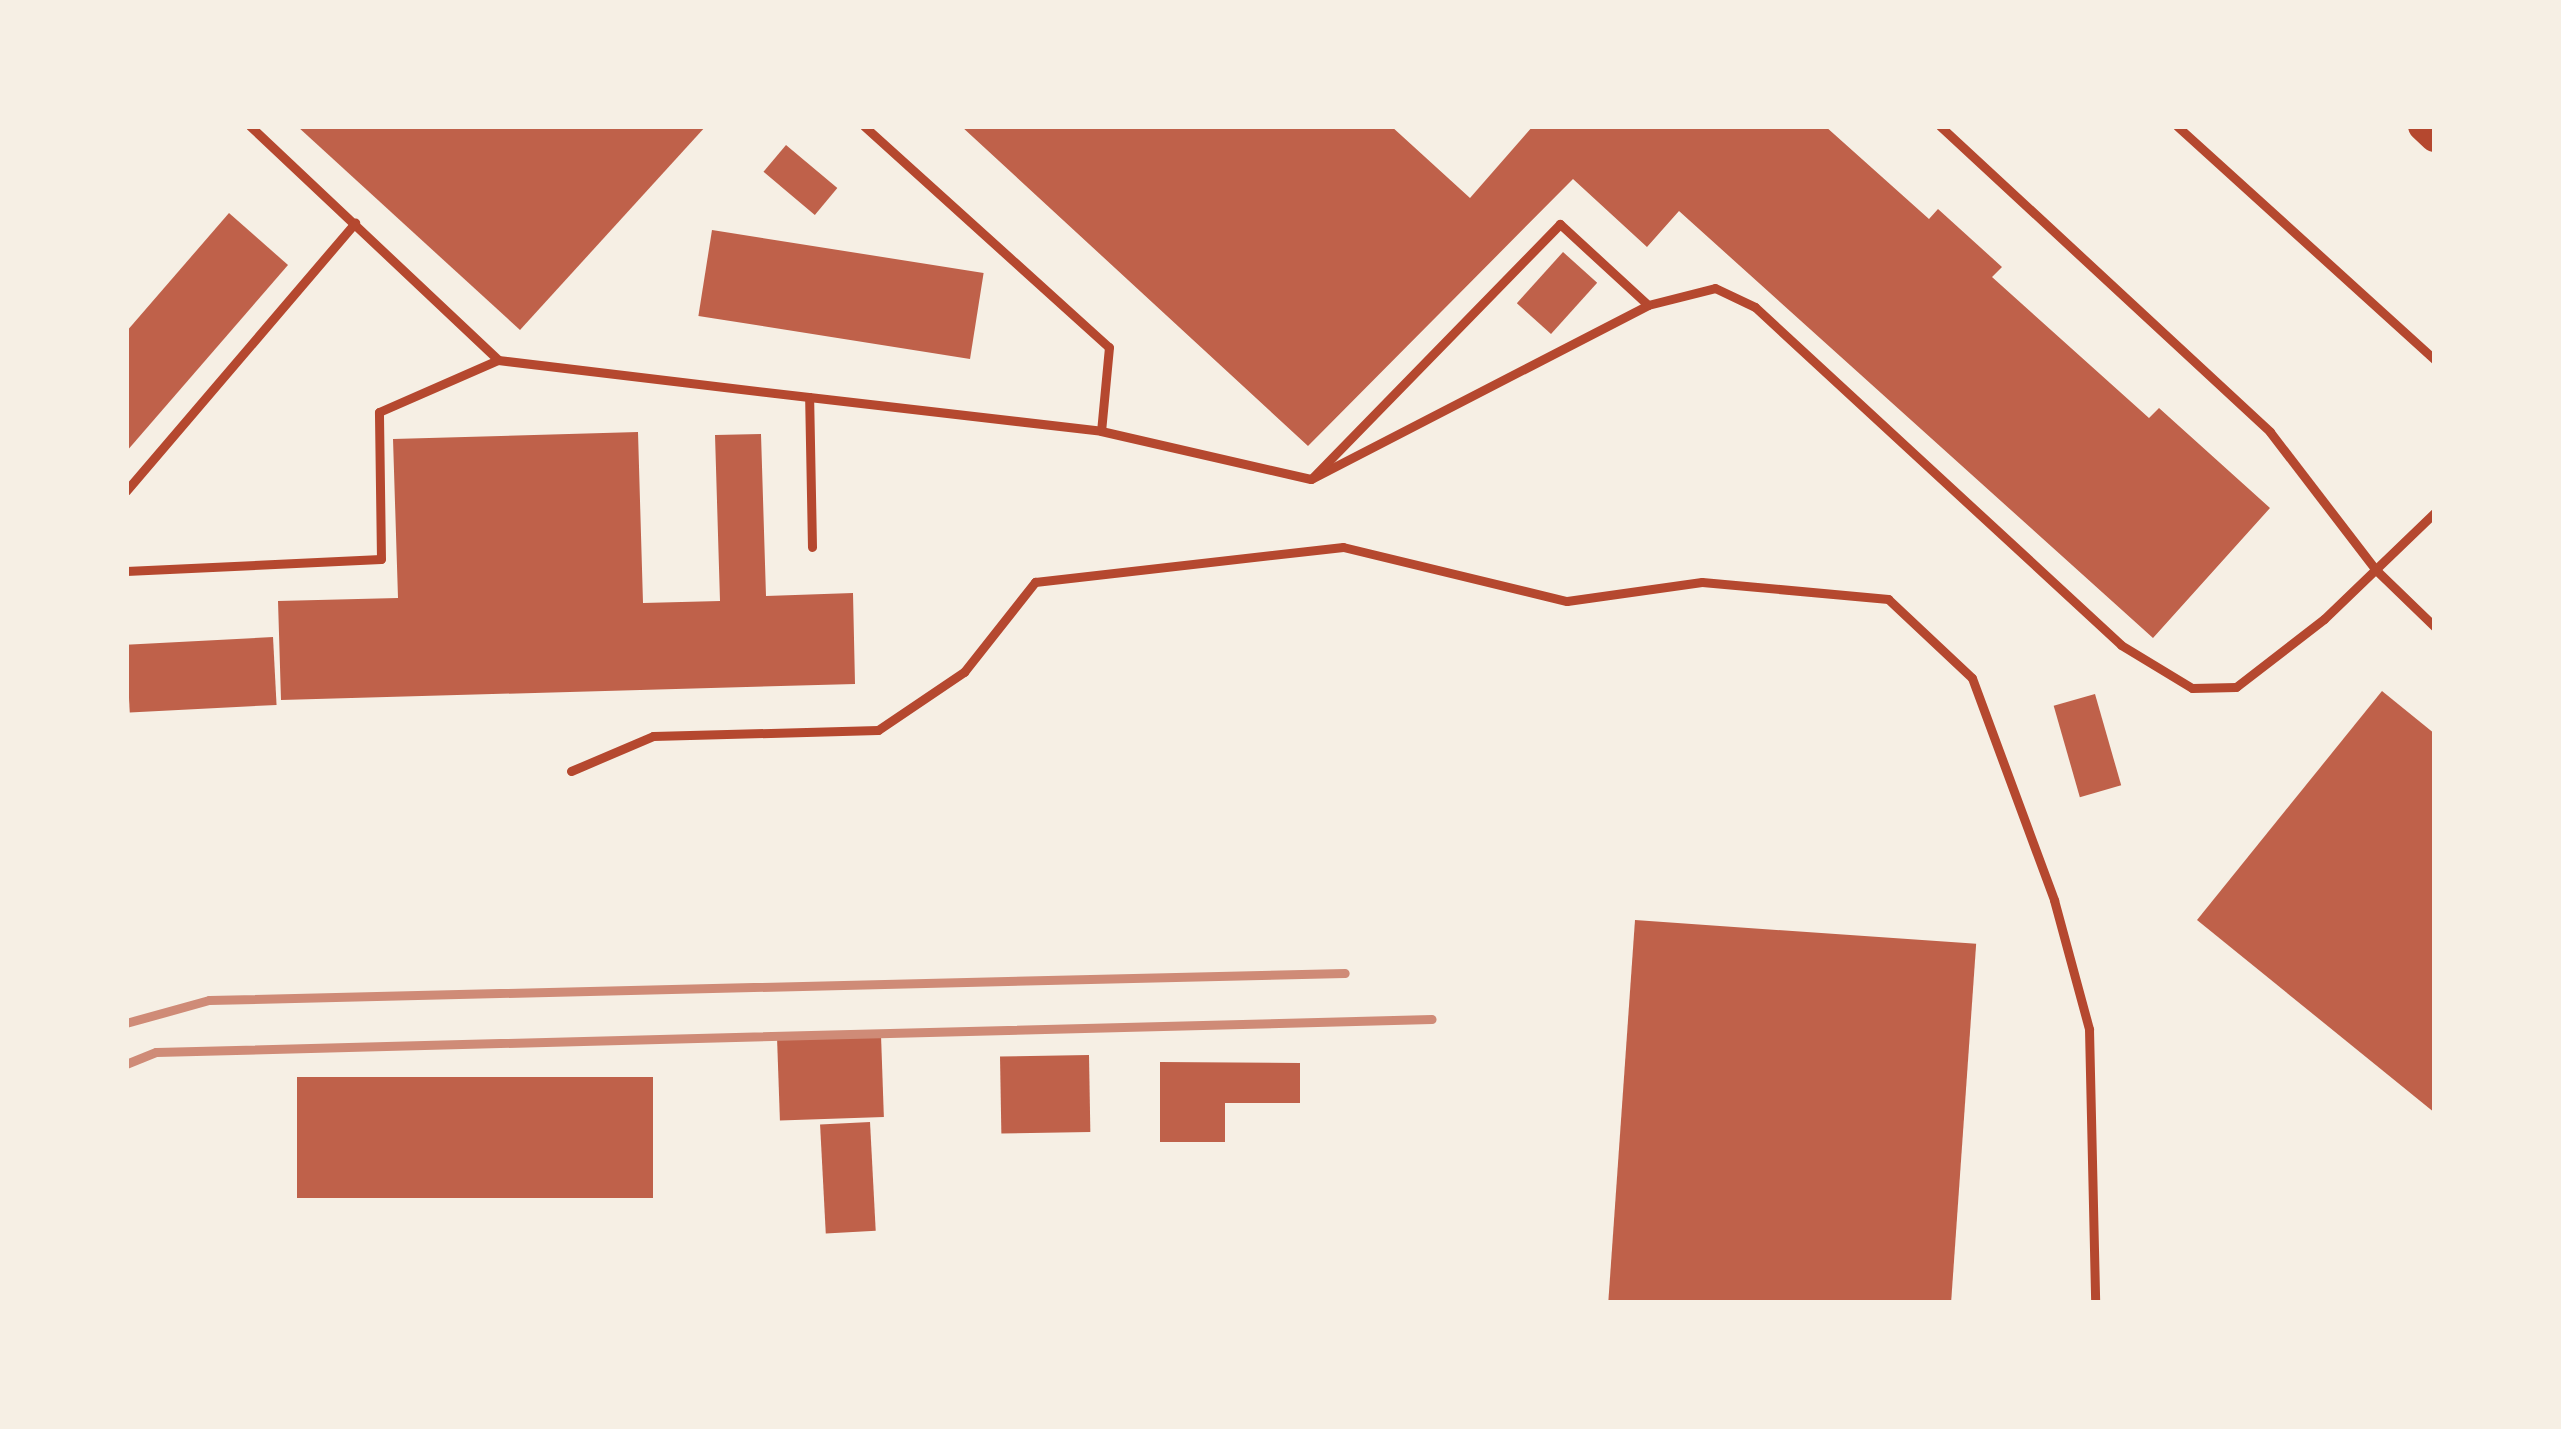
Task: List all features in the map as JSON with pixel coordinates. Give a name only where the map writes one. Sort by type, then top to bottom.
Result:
[{"type":"main road","points":[[2423,126],[2435,137]]},
{"type":"lane","points":[[250,126],[498,360]]},
{"type":"lane","points":[[864,126],[1109,347],[1101,431]]},
{"type":"lane","points":[[1940,126],[2270,432],[2374,569],[2435,627]]},
{"type":"lane","points":[[2177,126],[2435,360]]},
{"type":"lane","points":[[126,490],[355,223]]},
{"type":"lane","points":[[1311,479],[1560,224],[1648,305]]},
{"type":"lane","points":[[126,571],[381,559],[379,412],[498,360],[1101,431],[1311,479],[1648,305],[1715,288],[1755,307],[2121,645],[2192,688],[2236,687],[2435,512]]},
{"type":"lane","points":[[809,397],[812,547]]},
{"type":"lane","points":[[571,771],[653,736],[878,730],[964,672],[1035,582],[1058,578],[1343,547],[1567,602],[1702,582],[1888,599],[1972,678],[2054,900],[2089,1029],[2095,1303]]},
{"type":"building","points":[[297,126],[706,126],[520,330]]},
{"type":"building","points":[[961,126],[1391,126],[1470,198],[1533,126],[1825,126],[1929,219],[1938,209],[2002,267],[1992,277],[2149,418],[2159,408],[2270,508],[2153,638],[1679,211],[1647,247],[1573,179],[1308,446]]},
{"type":"building","points":[[786,145],[837,188],[815,215],[764,172]]},
{"type":"building","points":[[229,213],[288,265],[126,452],[126,332]]},
{"type":"building","points":[[712,230],[984,273],[970,359],[698,316]]},
{"type":"building","points":[[1563,252],[1597,283],[1551,334],[1517,303]]},
{"type":"building","points":[[638,432],[643,603],[720,601],[715,435],[761,434],[766,596],[853,593],[855,684],[281,700],[278,601],[398,598],[393,439]]},
{"type":"building","points":[[273,637],[277,705],[130,713],[126,645]]},
{"type":"building","points":[[2382,691],[2435,734],[2435,1113],[2197,920]]},
{"type":"building","points":[[2095,694],[2121,785],[2080,797],[2054,706]]},
{"type":"building","points":[[1635,920],[1976,944],[1951,1303],[1608,1302]]},
{"type":"building","points":[[881,1035],[884,1117],[780,1121],[777,1039]]},
{"type":"building","points":[[1089,1055],[1090,1132],[1001,1134],[1000,1057]]},
{"type":"building","points":[[1160,1062],[1300,1063],[1300,1103],[1225,1103],[1225,1142],[1160,1142]]},
{"type":"building","points":[[297,1077],[653,1077],[653,1198],[297,1198]]},
{"type":"building","points":[[870,1122],[876,1231],[826,1233],[820,1125]]},
{"type":"railway","points":[[126,1023],[209,1000],[1345,973]]},
{"type":"railway","points":[[126,1064],[156,1052],[1432,1019]]}]
